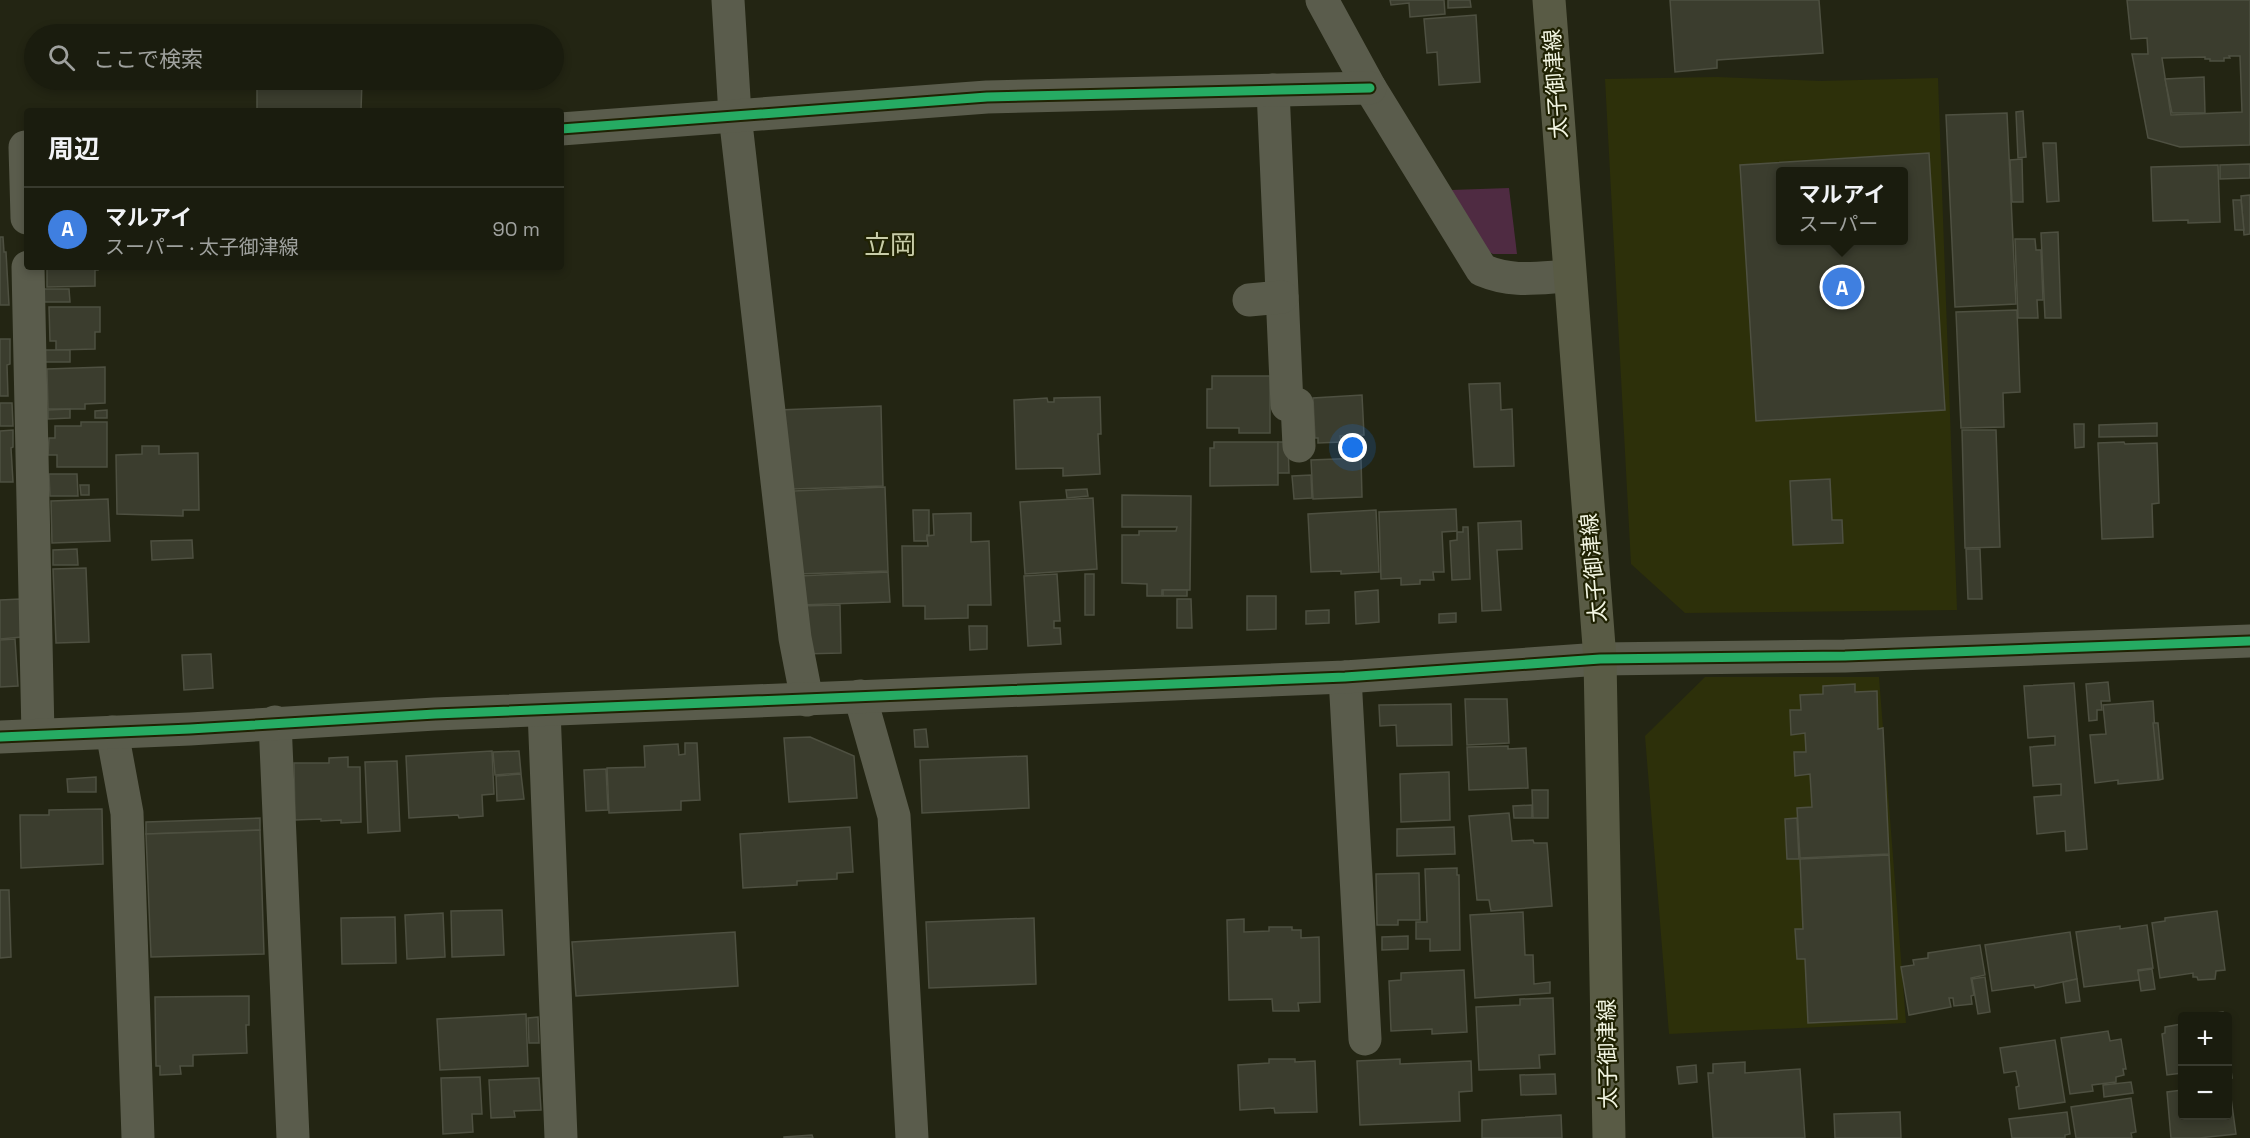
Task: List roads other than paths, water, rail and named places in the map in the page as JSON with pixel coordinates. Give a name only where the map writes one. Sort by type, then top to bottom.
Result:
[{"type":"main road","name":"太子御津線","points":[[1549,0],[1600,659],[1609,1138]]},
{"type":"street","points":[[728,0],[735,115],[795,638],[807,700]]},
{"type":"street","points":[[1322,0],[1370,88],[1482,270],[1499,277],[1515,279],[1569,276]]},
{"type":"street","points":[[564,129],[987,97],[1370,88]]},
{"type":"street","points":[[1273,90],[1287,405],[1297,404],[1299,446]]},
{"type":"street","points":[[18,147],[24,194]]},
{"type":"street","points":[[28,270],[38,735]]},
{"type":"street","points":[[1249,300],[1282,297]]},
{"type":"street","points":[[0,737],[275,722],[1345,677],[1600,659],[1845,656],[2250,641]]},
{"type":"street","points":[[1345,677],[1365,1039]]},
{"type":"street","points":[[860,696],[894,816],[912,1138]]},
{"type":"street","points":[[544,710],[561,1138]]},
{"type":"street","points":[[275,722],[293,1138]]},
{"type":"street","points":[[112,732],[127,813],[138,1138]]},
{"type":"place","name":"マルアイ","points":[[1842,287]]},
{"type":"district","name":"立岡","points":[[890,245]]}]
